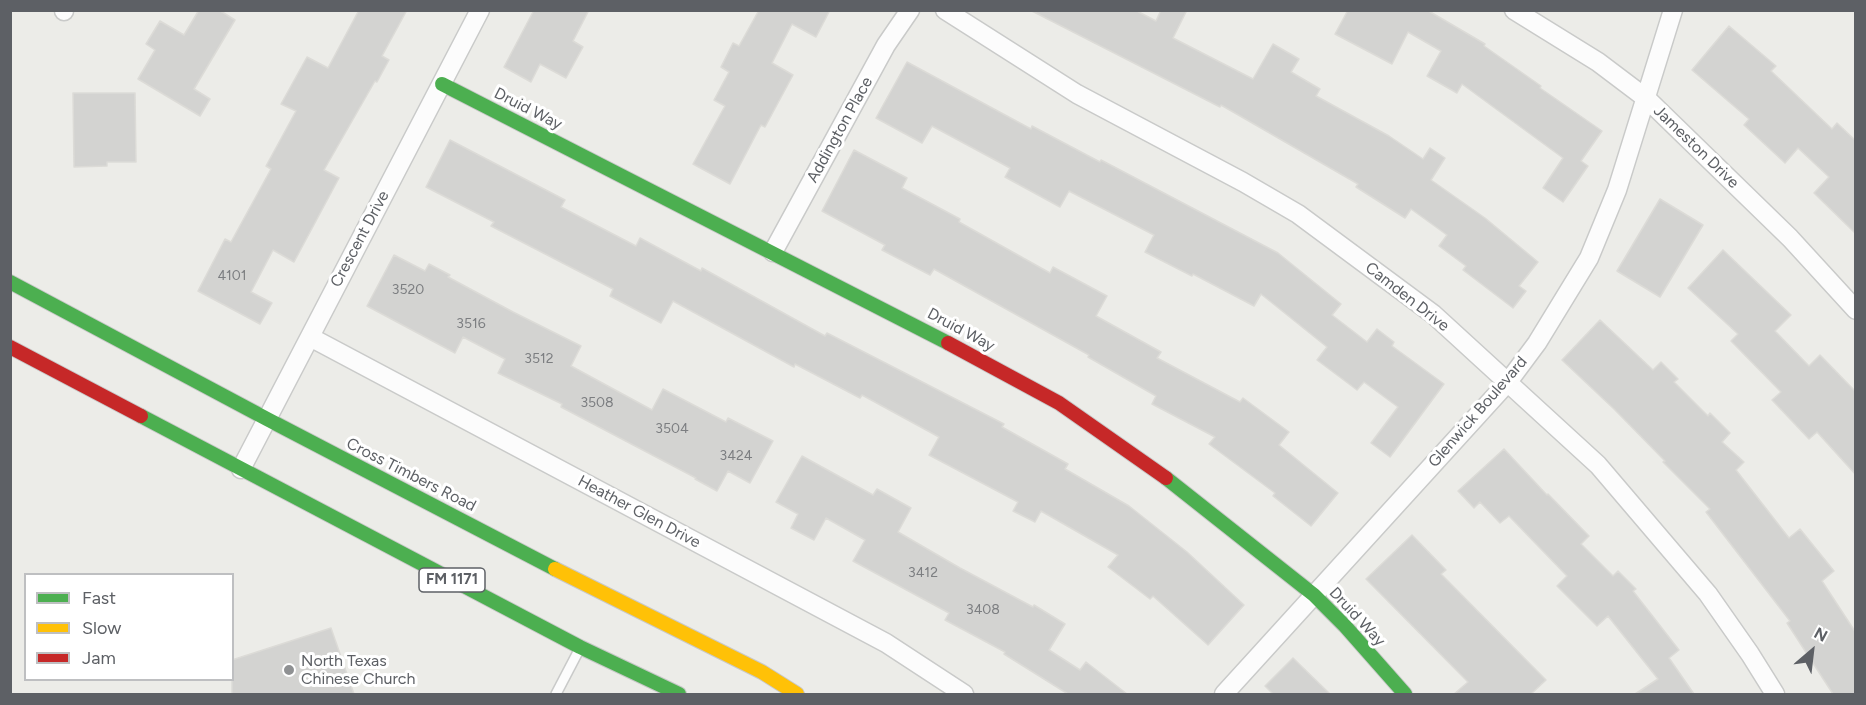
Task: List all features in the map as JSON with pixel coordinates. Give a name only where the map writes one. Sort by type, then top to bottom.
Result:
[{"type":"main road","name":"Druid Way","points":[[442,84],[895,314],[1059,403],[1145,462],[1314,595],[1345,626],[1405,694]]},
{"type":"main road","name":"Cross Timbers Road","points":[[10,282],[586,585],[762,672],[798,694]]},
{"type":"main road","name":"FM 1171","points":[[10,347],[580,647],[679,694]]},
{"type":"street","name":"Crescent Drive","points":[[241,468],[480,10]]},
{"type":"street","name":"Addington Place","points":[[773,252],[886,45],[910,10]]},
{"type":"street","name":"Camden Drive","points":[[945,10],[1077,94],[1243,182],[1298,214],[1433,314],[1598,465],[1708,594],[1775,694]]},
{"type":"street","name":"Jameston Drive","points":[[1514,10],[1598,62],[1647,99],[1790,238],[1856,310]]},
{"type":"street","name":"Glenwick Boulevard","points":[[1224,694],[1508,382],[1536,344],[1589,258],[1617,190],[1673,10]]},
{"type":"street","name":"Heather Glen Drive","points":[[310,337],[886,643],[964,694]]},
{"type":"lane","points":[[556,694],[580,647]]},
{"type":"building","points":[[199,10],[219,10],[235,20],[194,89],[210,99],[200,116],[138,79],[155,50],[146,44],[160,21],[184,35]]},
{"type":"building","points":[[359,10],[407,10],[382,56],[389,60],[324,170],[339,178],[294,262],[273,250],[251,292],[272,303],[260,324],[198,291],[225,239],[231,242],[271,169],[266,166],[296,111],[281,104],[307,57],[328,68]]},
{"type":"building","points":[[534,10],[589,10],[573,41],[583,47],[566,78],[540,64],[531,82],[504,67]]},
{"type":"building","points":[[759,10],[830,10],[816,37],[792,24],[772,63],[793,75],[765,127],[761,125],[730,184],[693,164],[725,106],[714,100],[729,72],[721,67],[733,43],[739,46]]},
{"type":"building","points":[[1030,10],[1135,10],[1156,21],[1161,10],[1187,10],[1173,38],[1253,79],[1273,44],[1299,59],[1291,72],[1320,89],[1316,96],[1389,136],[1423,159],[1430,148],[1445,158],[1431,180],[1485,218],[1538,262],[1519,286],[1526,291],[1513,308],[1463,270],[1466,266],[1439,246],[1447,235],[1411,209],[1405,218],[1356,187],[1358,184],[1221,105],[1220,107]]},
{"type":"building","points":[[1348,10],[1427,10],[1485,44],[1484,46],[1541,86],[1540,88],[1602,131],[1581,161],[1588,166],[1563,202],[1543,188],[1563,158],[1462,84],[1457,93],[1427,76],[1441,51],[1408,32],[1392,64],[1335,34]]},
{"type":"building","points":[[1729,26],[1776,66],[1771,71],[1832,129],[1837,123],[1856,141],[1856,234],[1814,193],[1829,177],[1798,148],[1785,163],[1744,125],[1749,119],[1692,70]]},
{"type":"building","points":[[907,62],[1031,129],[1032,126],[1100,162],[1101,160],[1278,253],[1341,304],[1332,315],[1367,342],[1377,329],[1394,342],[1392,346],[1444,384],[1390,457],[1371,443],[1398,407],[1364,382],[1357,390],[1317,360],[1327,347],[1261,294],[1254,306],[1145,252],[1154,235],[1069,191],[1060,207],[1005,177],[1010,168],[932,126],[922,143],[876,118]]},
{"type":"building","points":[[73,93],[135,93],[136,162],[107,162],[107,166],[74,167]]},
{"type":"building","points":[[450,140],[565,200],[561,207],[636,246],[640,238],[701,271],[702,268],[825,336],[827,333],[1004,424],[1002,427],[1068,464],[1065,469],[1129,506],[1187,552],[1244,605],[1208,645],[1153,596],[1150,599],[1108,567],[1118,555],[1041,511],[1035,522],[1013,511],[1018,502],[929,455],[939,437],[862,395],[860,398],[795,364],[794,367],[673,301],[661,323],[610,296],[613,289],[491,226],[494,222],[426,187]]},
{"type":"building","points":[[854,150],[907,178],[902,188],[960,219],[959,222],[1050,273],[1053,267],[1107,296],[1096,316],[1161,352],[1157,358],[1240,402],[1243,398],[1289,432],[1279,445],[1338,493],[1311,526],[1273,496],[1275,493],[1209,444],[1215,437],[1152,404],[1156,396],[1088,357],[1089,355],[934,269],[930,275],[882,250],[885,245],[822,211]]},
{"type":"building","points":[[1660,199],[1703,225],[1660,297],[1617,271]]},
{"type":"building","points":[[1723,250],[1791,315],[1775,331],[1809,366],[1820,355],[1856,392],[1856,475],[1817,432],[1809,439],[1772,400],[1781,392],[1731,341],[1738,334],[1688,288]]},
{"type":"building","points":[[394,255],[425,271],[429,264],[450,275],[448,277],[581,346],[571,366],[652,410],[663,389],[726,422],[728,418],[773,441],[750,483],[728,471],[717,491],[561,407],[562,404],[498,373],[505,359],[463,337],[455,353],[367,306]]},
{"type":"building","points":[[1600,320],[1653,370],[1661,362],[1678,379],[1674,382],[1708,416],[1710,413],[1730,433],[1722,442],[1744,462],[1736,470],[1789,538],[1800,529],[1834,571],[1822,581],[1856,633],[1856,694],[1833,694],[1787,623],[1790,621],[1706,512],[1710,509],[1614,409],[1562,360]]},
{"type":"building","points":[[1504,449],[1589,536],[1581,544],[1613,576],[1618,571],[1636,589],[1633,591],[1679,650],[1669,658],[1694,694],[1635,694],[1658,679],[1608,616],[1597,626],[1557,586],[1567,576],[1509,516],[1500,523],[1480,502],[1474,508],[1458,491]]},
{"type":"building","points":[[802,456],[873,495],[877,489],[911,508],[898,532],[1065,624],[1049,650],[1080,670],[1086,662],[1127,694],[1068,694],[1004,654],[1005,652],[945,620],[949,613],[853,561],[865,540],[826,518],[814,540],[791,528],[798,514],[776,502]]},
{"type":"building","points":[[1412,535],[1446,570],[1441,574],[1546,680],[1531,694],[1454,694],[1468,682],[1366,579]]},
{"type":"building","name":"North Texas Chinese Church","points":[[331,628],[354,694],[232,694],[234,659]]},
{"type":"building","points":[[1293,658],[1330,694],[1273,694],[1265,686]]},
{"type":"traffic: fast","points":[[442,84],[948,343]]},
{"type":"traffic: fast","points":[[10,282],[555,569]]},
{"type":"traffic: fast","points":[[141,416],[580,647],[679,694]]},
{"type":"traffic: fast","points":[[1166,478],[1314,595],[1345,626],[1405,694]]},
{"type":"traffic: slow","points":[[555,569],[762,672],[797,694]]},
{"type":"traffic: jam","points":[[948,343],[1059,403],[1166,478]]},
{"type":"traffic: jam","points":[[10,347],[141,416]]},
{"type":"place","name":"North Texas Chinese Church","points":[[289,670]]}]
